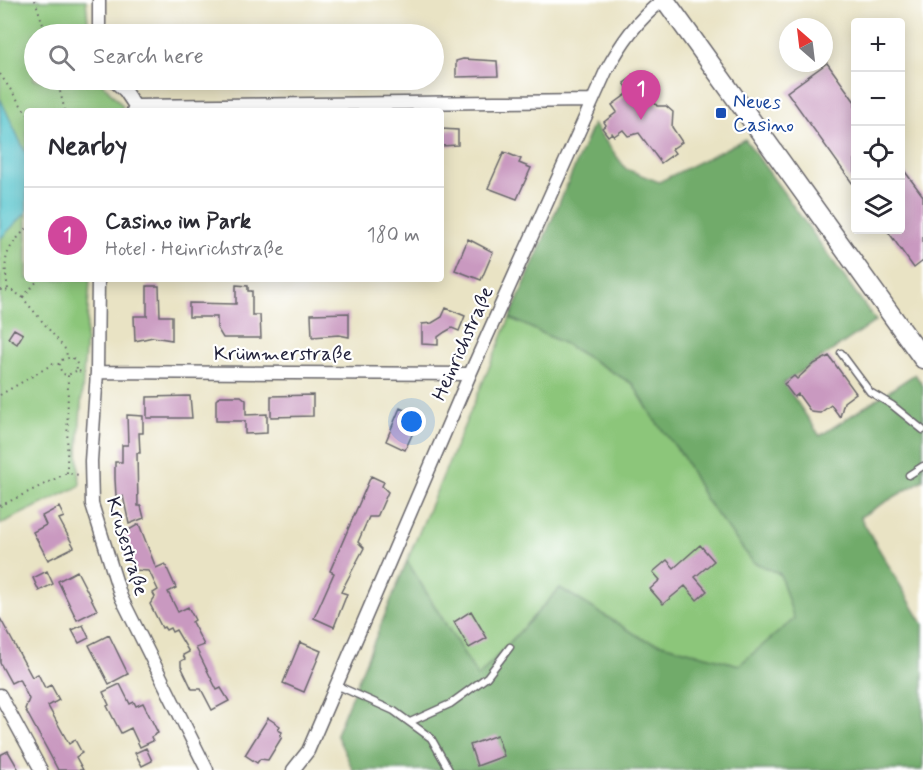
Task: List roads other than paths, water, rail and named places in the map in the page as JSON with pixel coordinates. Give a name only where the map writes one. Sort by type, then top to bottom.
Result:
[{"type":"main road","points":[[664,0],[923,359]]},
{"type":"street","points":[[99,0],[99,24]]},
{"type":"street","name":"Heinrichstraße","points":[[293,770],[308,751],[470,374],[592,101],[623,39],[637,22],[664,0]]},
{"type":"street","points":[[124,90],[134,108]]},
{"type":"street","points":[[191,108],[592,101]]},
{"type":"street","name":"Krusestraße","points":[[98,282],[92,504],[121,597],[207,770]]},
{"type":"street","name":"Krümmerstraße","points":[[97,372],[470,374]]},
{"type":"street","points":[[0,695],[41,770]]},
{"type":"lane","points":[[841,353],[870,392],[892,405],[923,430]]},
{"type":"lane","points":[[909,475],[923,466]]},
{"type":"lane","points":[[410,722],[450,704],[478,684],[487,677],[510,647]]},
{"type":"lane","points":[[335,684],[394,711],[432,738],[449,770]]},
{"type":"water","points":[[0,98],[24,150],[24,215],[0,239]]},
{"type":"place","name":"Neues Casino","points":[[721,113]]},
{"type":"place","name":"Casino im Park","points":[[641,120]]}]
